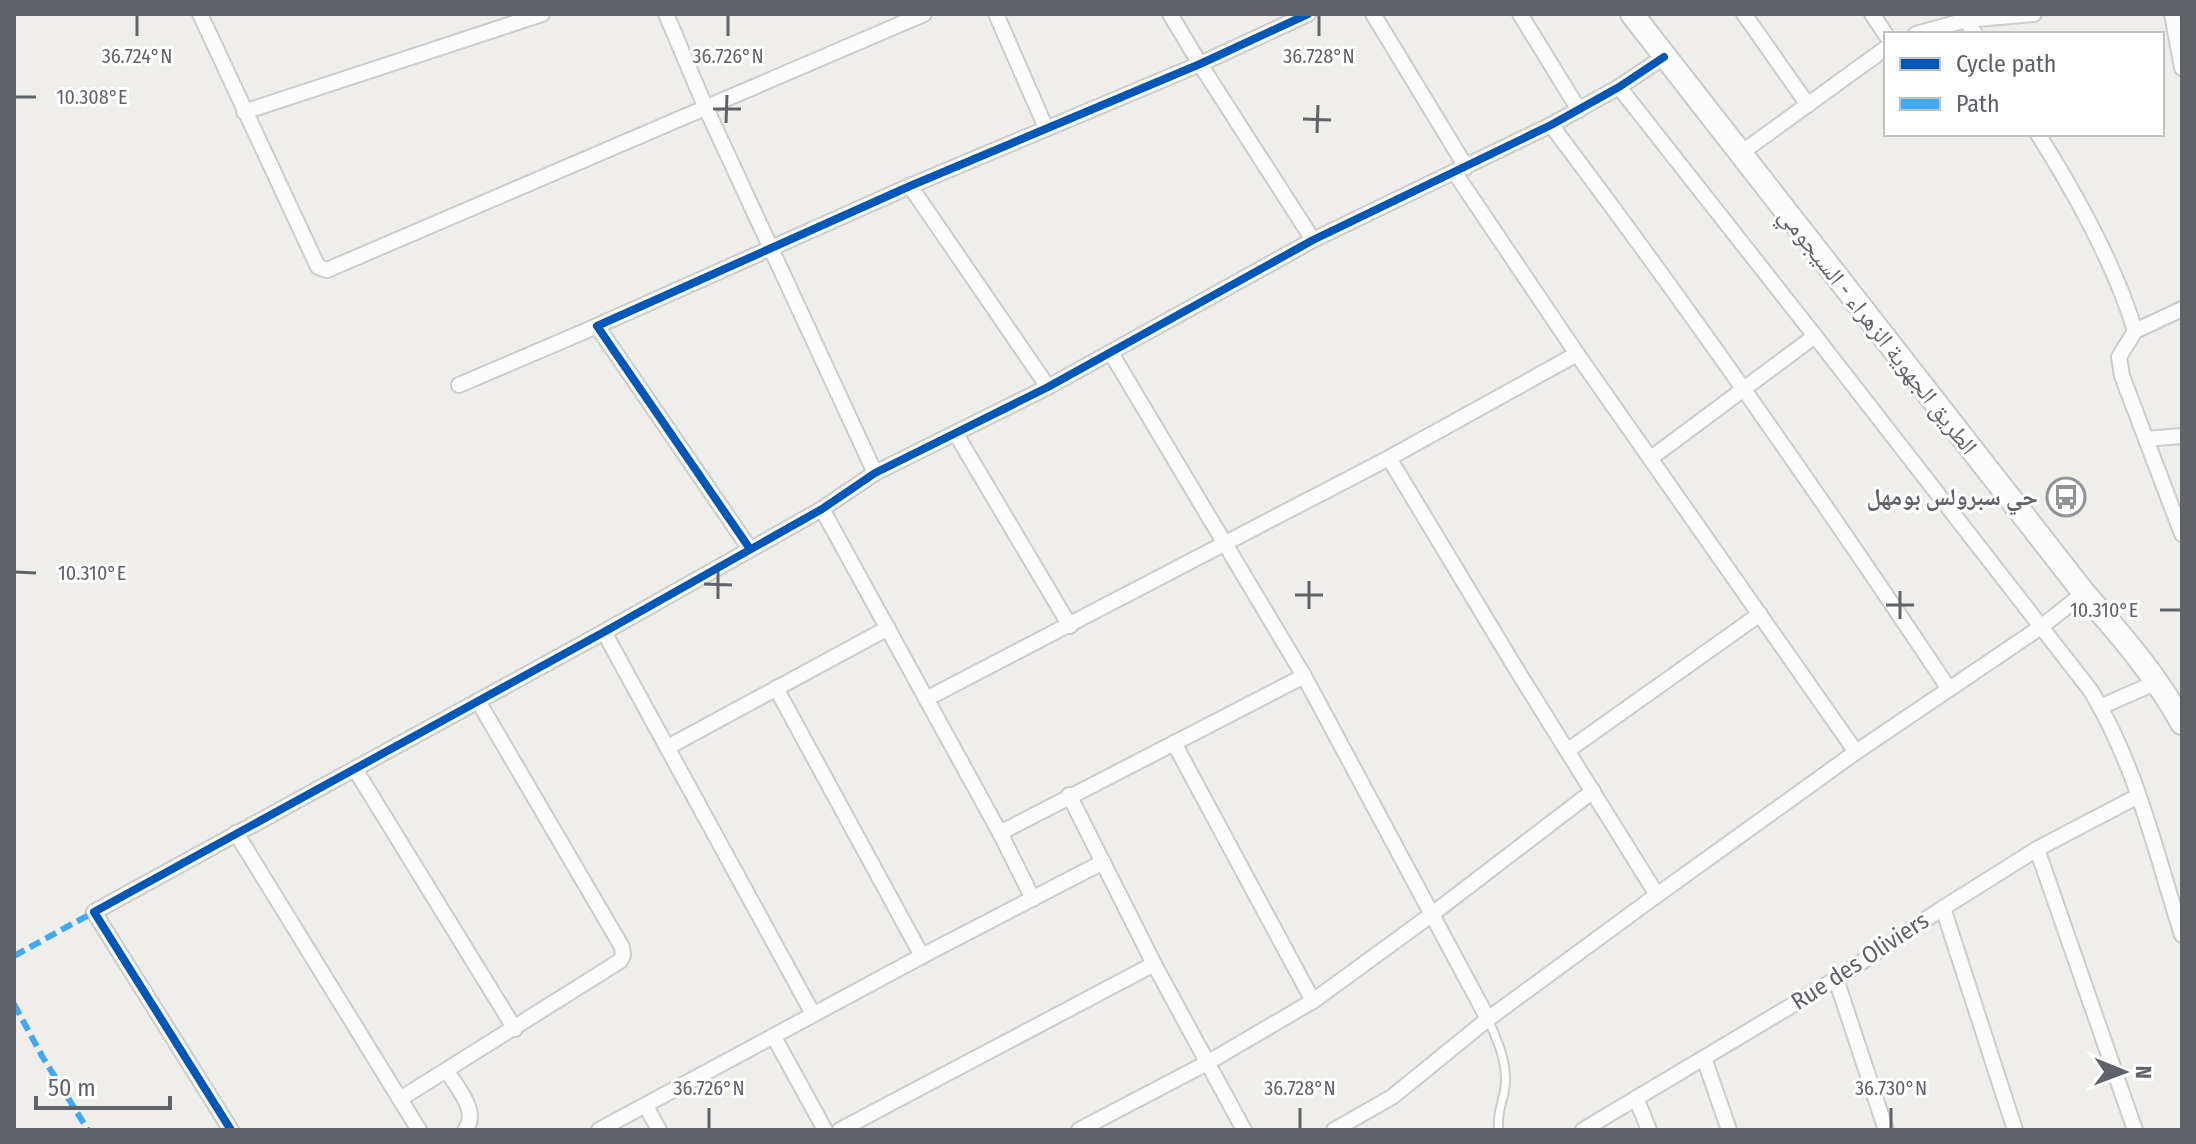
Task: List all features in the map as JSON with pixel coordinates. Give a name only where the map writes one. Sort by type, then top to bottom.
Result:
[{"type":"main road","name":"الطريق الجهوية الزهراء - السيجومي","points":[[1632,14],[2084,593],[2120,633],[2157,682],[2182,723]]},
{"type":"street","points":[[200,14],[318,267],[327,270],[924,14]]},
{"type":"street","points":[[244,112],[542,14]]},
{"type":"street","points":[[666,14],[705,106],[875,473]]},
{"type":"street","points":[[996,14],[1046,128]]},
{"type":"street","points":[[1170,14],[1313,240]]},
{"type":"street","points":[[459,385],[910,186],[1200,64],[1308,14]]},
{"type":"street","points":[[1373,14],[1460,170],[1577,354],[1856,752]]},
{"type":"street","points":[[1520,14],[1579,110]]},
{"type":"street","points":[[1744,14],[1808,105]]},
{"type":"street","points":[[1872,14],[1884,32]]},
{"type":"street","points":[[1923,32],[1966,20],[2034,14]]},
{"type":"street","points":[[2172,14],[2182,68]]},
{"type":"street","points":[[1966,20],[1974,32]]},
{"type":"street","points":[[1741,153],[1884,49]]},
{"type":"street","points":[[231,1130],[94,912],[604,632],[822,509],[875,473],[1048,387],[1313,240],[1551,125],[1619,87],[1664,57]]},
{"type":"street","points":[[1619,87],[2041,627],[2100,707],[2113,730],[2138,796],[2182,935]]},
{"type":"street","points":[[1551,125],[1665,276],[1805,474],[1949,689]]},
{"type":"street","points":[[2039,136],[2078,200],[2129,311],[2135,331]]},
{"type":"street","points":[[910,186],[1048,387]]},
{"type":"street","points":[[2182,309],[2135,331],[2119,357],[2119,365],[2182,534]]},
{"type":"street","points":[[597,326],[750,549]]},
{"type":"street","points":[[1651,458],[1815,336]]},
{"type":"street","points":[[1111,353],[1304,676],[1488,1019]]},
{"type":"street","points":[[926,699],[1389,458],[1577,354]]},
{"type":"street","points":[[956,434],[1070,626]]},
{"type":"street","points":[[2146,439],[2182,436]]},
{"type":"street","points":[[1389,458],[1657,895]]},
{"type":"street","points":[[822,509],[1033,899]]},
{"type":"street","points":[[1334,1130],[1392,1097],[1488,1019],[1657,895],[1856,752],[2041,627],[2084,593]]},
{"type":"street","points":[[1567,751],[1760,614]]},
{"type":"street","points":[[668,747],[888,628]]},
{"type":"street","points":[[604,632],[813,1014]]},
{"type":"street","points":[[1000,833],[1304,676]]},
{"type":"street","points":[[2100,707],[2157,682]]},
{"type":"street","points":[[776,688],[922,956]]},
{"type":"street","points":[[400,1099],[620,961],[623,949],[478,701]]},
{"type":"street","points":[[1174,743],[1313,1001]]},
{"type":"street","points":[[355,769],[515,1029]]},
{"type":"street","points":[[1079,1130],[1207,1063],[1313,1001],[1593,791]]},
{"type":"street","points":[[1069,795],[1154,964],[1244,1130]]},
{"type":"street","name":"Rue des Oliviers","points":[[1583,1130],[1836,979],[2037,849],[2138,796]]},
{"type":"street","points":[[236,833],[419,1130]]},
{"type":"street","points":[[2037,849],[2135,1130]]},
{"type":"street","points":[[599,1130],[1103,862]]},
{"type":"street","points":[[1943,908],[2015,1130]]},
{"type":"street","points":[[840,1130],[1154,964]]},
{"type":"street","points":[[1836,979],[1886,1130]]},
{"type":"street","points":[[774,1037],[825,1130]]},
{"type":"street","points":[[1704,1058],[1729,1130]]},
{"type":"street","points":[[447,1071],[471,1112],[465,1130]]},
{"type":"street","points":[[1636,1098],[1649,1130]]},
{"type":"street","points":[[646,1106],[659,1130]]},
{"type":"lane","points":[[1488,1019],[1502,1051],[1505,1073],[1505,1091],[1498,1115],[1499,1130]]},
{"type":"marked path","points":[[14,956],[94,912]]},
{"type":"marked path","points":[[14,1004],[88,1130]]},
{"type":"cycle path","points":[[750,549],[597,326],[910,186],[1200,64],[1308,14]]},
{"type":"cycle path","points":[[231,1130],[94,912],[604,632],[822,509],[875,473],[1048,387],[1313,240],[1551,125],[1619,87],[1664,57]]},
{"type":"place","name":"حي سبرولس بومهل","points":[[2066,497]]}]
